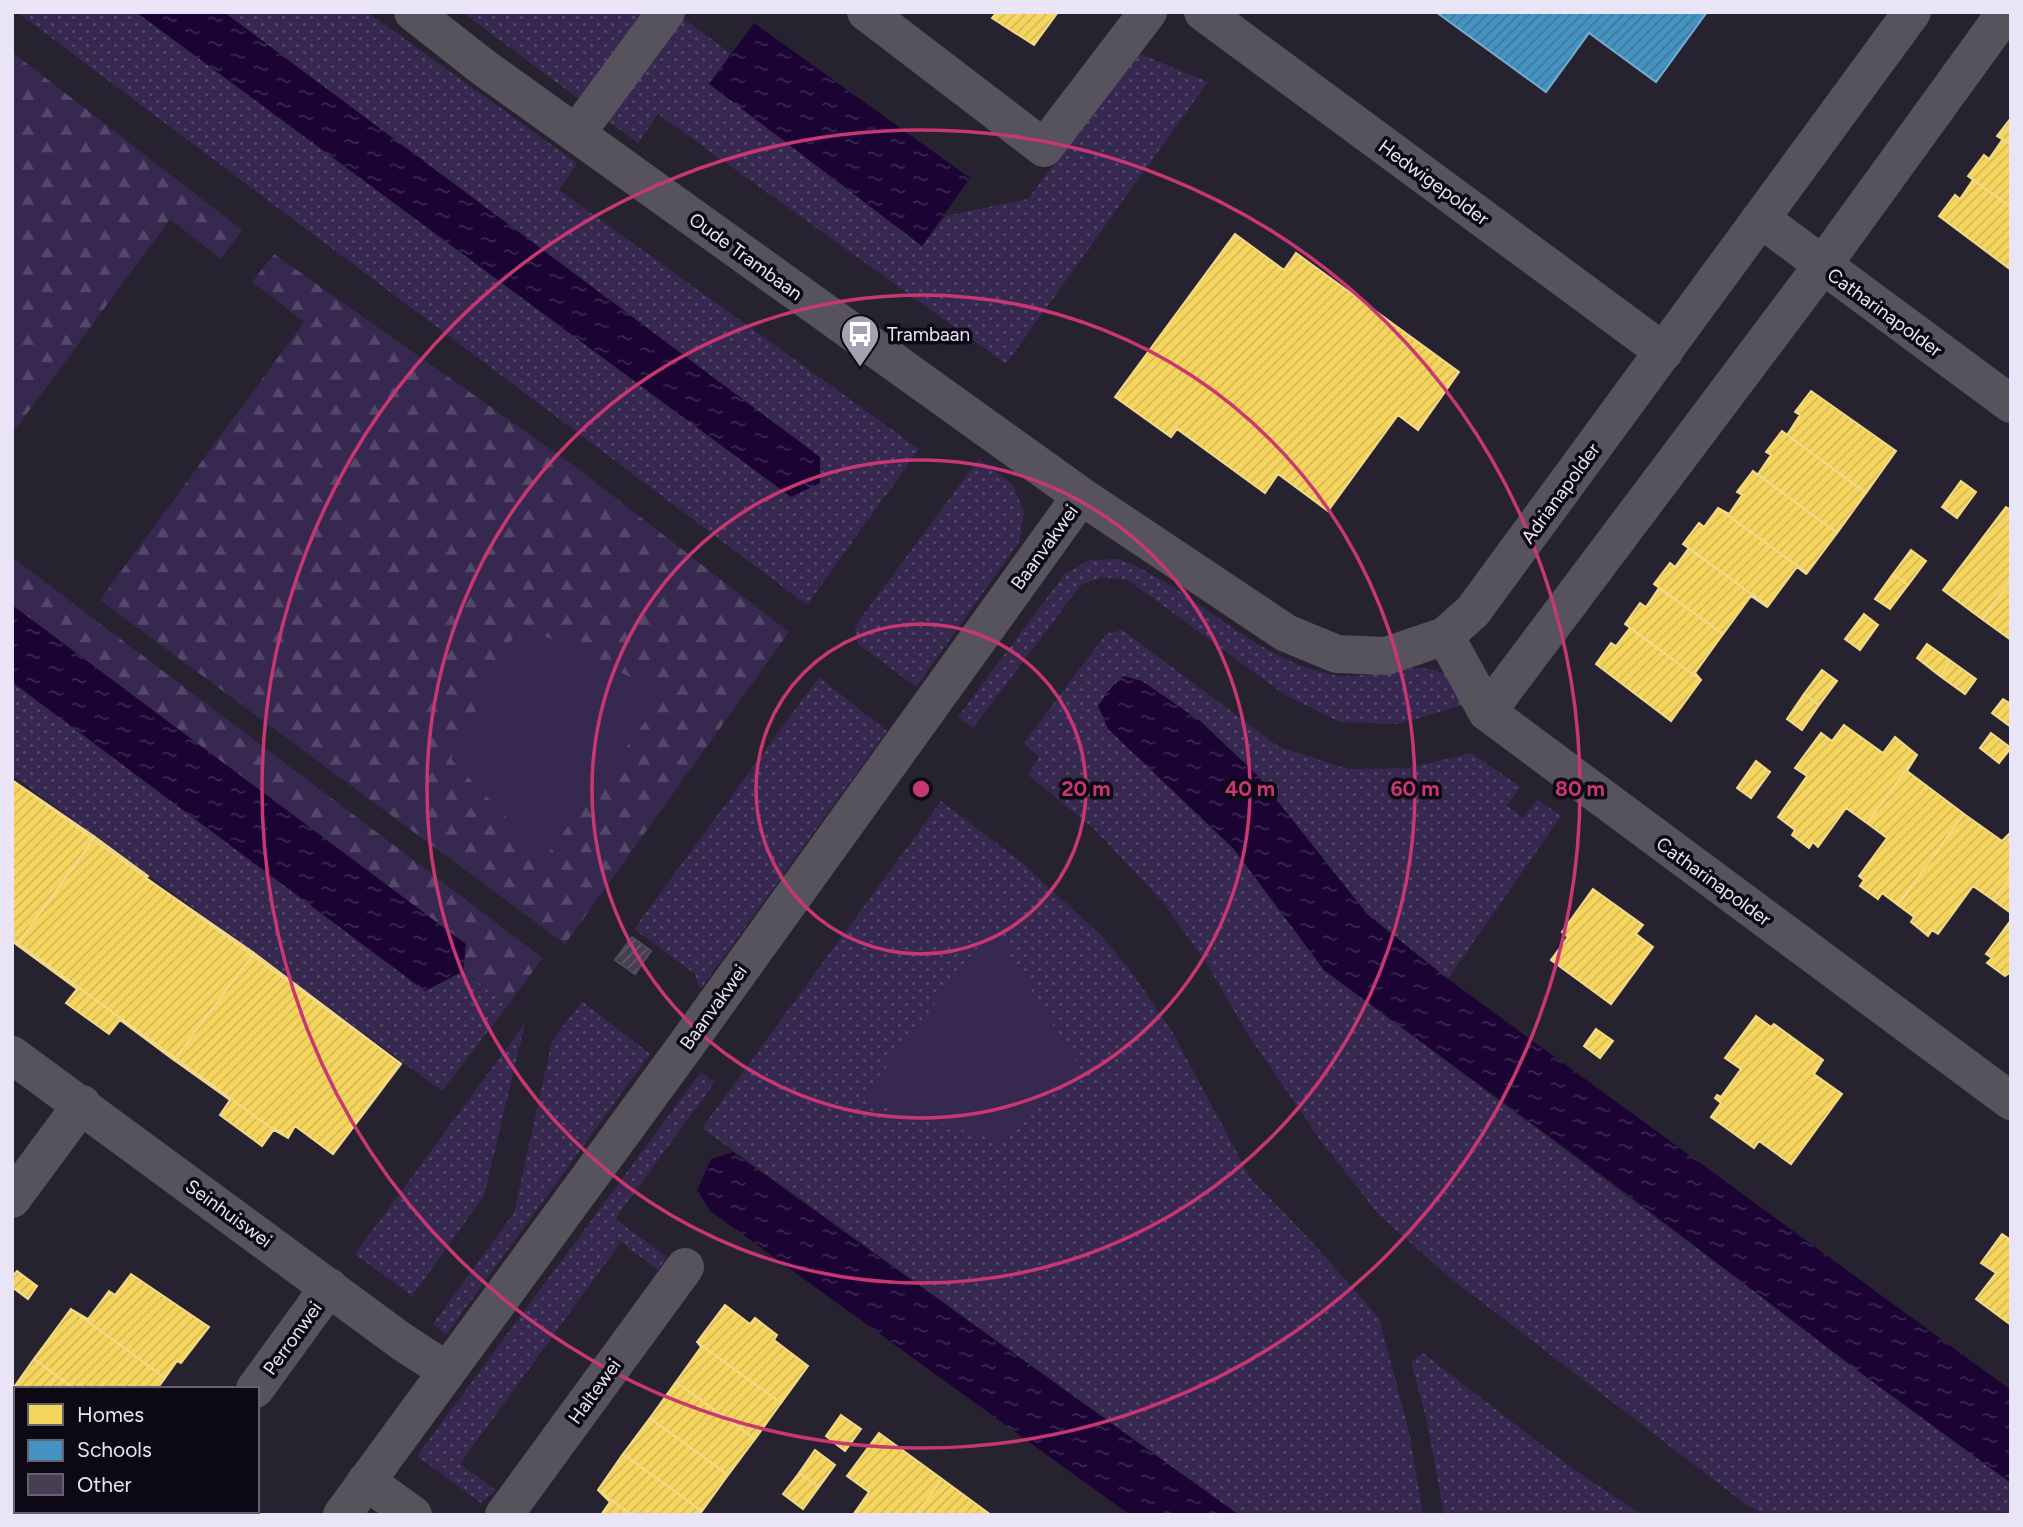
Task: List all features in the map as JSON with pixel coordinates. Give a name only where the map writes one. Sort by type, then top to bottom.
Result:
[{"type":"street","name":"Oude Trambaan","points":[[413,12],[576,134],[1081,496]]},
{"type":"street","points":[[576,134],[666,12]]},
{"type":"street","points":[[866,12],[1044,148],[1148,12]]},
{"type":"street","name":"Hedwigepolder","points":[[1203,12],[1664,352]]},
{"type":"street","name":"Adrianapolder","points":[[1081,496],[1286,634],[1337,654],[1386,656],[1446,636],[1473,611],[1912,12]]},
{"type":"street","points":[[1487,712],[1822,266],[2006,12]]},
{"type":"street","name":"Catharinapolder","points":[[1761,219],[2011,404]]},
{"type":"street","name":"Baanvakwei","points":[[342,1515],[1081,496]]},
{"type":"street","name":"Catharinapolder","points":[[1446,636],[1487,712],[2011,1101]]},
{"type":"street","name":"Seinhuiswei","points":[[12,1055],[401,1341],[447,1371]]},
{"type":"street","points":[[12,1199],[82,1104]]},
{"type":"street","name":"Haltewei","points":[[504,1515],[685,1268]]},
{"type":"street","name":"Perronwei","points":[[256,1387],[329,1287]]},
{"type":"street","points":[[366,1481],[413,1515]]},
{"type":"green space","points":[[17,12],[136,12],[791,497],[820,457],[224,12],[367,12],[577,163],[559,190],[919,449],[807,605]]},
{"type":"green space","points":[[462,12],[675,12],[731,54],[709,83],[922,246],[946,216],[1028,199],[1138,53],[1208,82],[1006,364],[658,114],[638,143]]},
{"type":"green space","points":[[12,52],[242,230],[221,259],[170,219],[12,434]]},
{"type":"green space","points":[[274,254],[573,465],[789,632],[565,944],[100,600],[304,322],[252,282]]},
{"type":"green space","points":[[979,459],[1013,485],[1024,512],[1019,542],[916,687],[858,644],[855,626]]},
{"type":"green space","points":[[12,557],[543,958],[508,1005],[464,971],[465,944],[12,605]]},
{"type":"green space","points":[[1119,559],[1173,587],[1250,639],[1304,667],[1347,676],[1419,668],[1432,670],[1447,676],[1467,704],[1398,724],[1340,722],[1285,695],[1128,580],[1101,577],[1081,585],[973,728],[958,717],[1064,575],[1089,560]]},
{"type":"green space","points":[[520,624],[665,694],[545,858],[451,759]]},
{"type":"green space","points":[[1122,630],[1279,747],[1348,769],[1409,768],[1471,753],[1521,787],[1507,806],[1523,818],[1537,799],[1561,816],[1448,979],[1367,914],[1257,775],[1199,720],[1108,729],[1233,848],[1324,970],[2011,1483],[2011,1515],[1765,1515],[1748,1506],[1449,1277],[1378,1214],[1320,1140],[1249,1036],[1205,961],[1162,901],[1093,828],[1028,775],[1039,757],[1024,743],[1106,634]]},
{"type":"green space","points":[[819,677],[887,731],[700,990],[695,974],[634,929]]},
{"type":"green space","points":[[12,682],[425,991],[463,971],[508,1005],[442,1091],[12,775]]},
{"type":"green space","points":[[941,801],[1020,861],[1101,935],[1133,974],[1173,1033],[1251,1179],[1313,1243],[1379,1318],[1409,1431],[1423,1515],[1239,1515],[702,1128]]},
{"type":"green space","points":[[993,928],[1081,1070],[999,1141],[861,1100]]},
{"type":"green space","points":[[582,1001],[650,1054],[446,1335],[433,1324],[514,1213],[552,1041]]},
{"type":"green space","points":[[525,1023],[484,1196],[412,1296],[355,1254]]},
{"type":"green space","points":[[701,1072],[715,1082],[615,1219],[667,1257],[658,1270],[621,1242],[460,1464],[496,1490],[481,1503],[417,1456]]},
{"type":"green space","points":[[1423,1353],[1572,1468],[1642,1515],[1444,1515],[1427,1421],[1411,1362]]},
{"type":"water","points":[[136,12],[224,12],[820,457],[820,483],[791,497]]},
{"type":"water","points":[[754,23],[970,178],[922,246],[709,84]]},
{"type":"water","points":[[12,605],[466,944],[463,971],[425,991],[12,682]]},
{"type":"water","points":[[1123,676],[1142,681],[1199,720],[1257,775],[1367,914],[1448,979],[2011,1390],[2011,1483],[1324,970],[1233,848],[1108,729],[1098,706]]},
{"type":"water","points":[[733,1152],[1239,1515],[1130,1515],[710,1211],[697,1190],[711,1159]]},
{"type":"building: Homes","points":[[997,12],[1058,12],[1034,45],[992,18]]},
{"type":"building: Homes","points":[[2011,118],[2011,145],[1997,136]]},
{"type":"building: Homes","points":[[2003,139],[2011,145],[2011,207],[1968,176],[1984,155],[1989,159]]},
{"type":"building: Homes","points":[[1973,180],[2011,207],[2011,270],[1939,216],[1955,195],[1960,199]]},
{"type":"building: Homes","points":[[1235,234],[1284,270],[1296,253],[1459,372],[1418,430],[1398,415],[1328,511],[1278,474],[1265,493],[1177,429],[1171,437],[1115,397]]},
{"type":"building: Homes","points":[[1811,391],[1896,451],[1866,493],[1787,435],[1800,415],[1795,412]]},
{"type":"building: Homes","points":[[1782,431],[1866,493],[1837,533],[1758,474],[1771,455],[1766,452]]},
{"type":"building: Homes","points":[[1753,471],[1837,533],[1807,573],[1718,508],[1729,514],[1742,495],[1737,492]]},
{"type":"building: Homes","points":[[1961,481],[1976,492],[1957,518],[1942,507]]},
{"type":"building: Homes","points":[[2006,507],[2011,510],[2011,580],[1982,619],[1943,590]]},
{"type":"building: Homes","points":[[1718,508],[1807,573],[1797,567],[1768,606],[1683,544],[1699,523],[1704,527]]},
{"type":"building: Homes","points":[[1689,548],[1768,606],[1751,596],[1723,634],[1654,584],[1670,563],[1675,567]]},
{"type":"building: Homes","points":[[1911,550],[1926,561],[1908,585],[1893,574]]},
{"type":"building: Homes","points":[[1893,574],[1908,585],[1890,609],[1875,599]]},
{"type":"building: Homes","points":[[2011,580],[2011,640],[1982,619]]},
{"type":"building: Homes","points":[[1659,588],[1723,634],[1695,673],[1701,680],[1625,624],[1640,603],[1646,607]]},
{"type":"building: Homes","points":[[1864,614],[1878,625],[1860,650],[1845,639]]},
{"type":"building: Homes","points":[[1630,628],[1701,680],[1671,721],[1596,664],[1611,643],[1616,646]]},
{"type":"building: Homes","points":[[1927,644],[1951,661],[1940,676],[1917,658]]},
{"type":"building: Homes","points":[[1951,661],[1976,679],[1965,694],[1940,676]]},
{"type":"building: Homes","points":[[1822,670],[1837,681],[1819,705],[1804,694]]},
{"type":"building: Homes","points":[[1804,694],[1819,705],[1802,730],[1787,719]]},
{"type":"building: Homes","points":[[2003,699],[2011,704],[2011,727],[1992,713]]},
{"type":"building: Homes","points":[[1844,725],[1883,753],[1895,737],[1917,755],[1867,823],[1846,808],[1818,847],[1813,842],[1809,848],[1792,835],[1795,830],[1778,817],[1807,776],[1795,768],[1821,733],[1832,741]]},
{"type":"building: Homes","points":[[1991,733],[2011,748],[1999,763],[1980,748]]},
{"type":"building: Homes","points":[[1917,755],[1907,771],[1964,814],[1898,905],[1882,893],[1878,899],[1860,886],[1864,880],[1859,876],[1887,838],[1867,823]]},
{"type":"building: Homes","points":[[1756,761],[1770,772],[1751,798],[1737,788]]},
{"type":"building: Homes","points":[[12,780],[95,837],[17,945],[12,941]]},
{"type":"building: Homes","points":[[12,780],[400,1063],[333,1154],[295,1126],[288,1138],[274,1130],[12,939]]},
{"type":"building: Homes","points":[[1964,814],[2002,841],[2011,832],[2011,876],[1993,900],[1973,886],[1938,934],[1932,930],[1928,936],[1911,922],[1914,917],[1898,905]]},
{"type":"building: Homes","points":[[95,837],[148,876],[146,878],[254,953],[174,1060],[120,1020],[109,1034],[66,1003],[77,989],[17,945]]},
{"type":"building: Homes","points":[[2011,876],[2011,913],[1993,900]]},
{"type":"building: Homes","points":[[1593,889],[1643,925],[1636,934],[1653,947],[1611,1004],[1551,960],[1568,937],[1562,932]]},
{"type":"building: Homes","points":[[2011,920],[2011,972],[2005,976],[1987,963],[1992,958],[1986,954]]},
{"type":"building: Homes","points":[[254,953],[401,1064],[333,1154],[295,1126],[288,1138],[275,1128],[262,1146],[220,1115],[230,1100],[174,1060]]},
{"type":"building: Homes","points":[[1756,1016],[1771,1027],[1774,1024],[1823,1060],[1814,1074],[1842,1094],[1791,1164],[1759,1141],[1754,1148],[1711,1117],[1721,1103],[1715,1098],[1717,1095],[1721,1097],[1741,1069],[1725,1058]]},
{"type":"building: Homes","points":[[1596,1029],[1613,1041],[1600,1058],[1584,1046]]},
{"type":"building: Homes","points":[[2002,1234],[2011,1240],[2011,1325],[1976,1299],[1996,1273],[1981,1263]]},
{"type":"building: Homes","points":[[17,1271],[37,1286],[28,1299],[12,1287],[12,1277]]},
{"type":"building: Homes","points":[[131,1274],[209,1327],[181,1363],[177,1361],[165,1378],[71,1309],[88,1319],[109,1291],[115,1295]]},
{"type":"building: Homes","points":[[725,1305],[750,1324],[755,1318],[777,1335],[774,1340],[808,1366],[781,1403],[697,1342]]},
{"type":"building: Homes","points":[[71,1309],[165,1378],[158,1387],[72,1387],[34,1359]]},
{"type":"building: Homes","points":[[697,1342],[781,1403],[755,1439],[676,1382],[701,1347]]},
{"type":"building: Homes","points":[[34,1359],[72,1387],[14,1387]]},
{"type":"building: Homes","points":[[676,1382],[755,1439],[728,1475],[650,1418]]},
{"type":"building: Homes","points":[[14,1387],[14,1420],[12,1419]]},
{"type":"building: Homes","points":[[841,1415],[861,1429],[845,1451],[826,1436]]},
{"type":"building: Homes","points":[[650,1418],[728,1475],[702,1511],[623,1454]]},
{"type":"building: Homes","points":[[12,1419],[14,1497],[12,1496]]},
{"type":"building: Homes","points":[[879,1433],[942,1479],[916,1515],[853,1515],[869,1492],[847,1476]]},
{"type":"building: Homes","points":[[815,1450],[835,1465],[819,1487],[799,1473]]},
{"type":"building: Homes","points":[[623,1454],[702,1511],[699,1515],[632,1515],[598,1490]]},
{"type":"building: Homes","points":[[799,1473],[819,1487],[803,1509],[783,1494]]},
{"type":"building: Homes","points":[[942,1479],[991,1515],[916,1515]]},
{"type":"building: Homes","points":[[598,1490],[632,1515],[601,1515],[610,1502]]},
{"type":"building: Homes","points":[[12,1496],[14,1513],[38,1515],[12,1515]]},
{"type":"building: Homes","points":[[36,1513],[72,1513],[71,1515]]},
{"type":"building: Schools","points":[[1436,12],[1707,12],[1656,82],[1589,33],[1546,92]]},
{"type":"building: Other","points":[[632,937],[651,951],[635,974],[615,960]]},
{"type":"place","name":"Trambaan","points":[[860,368]]}]
